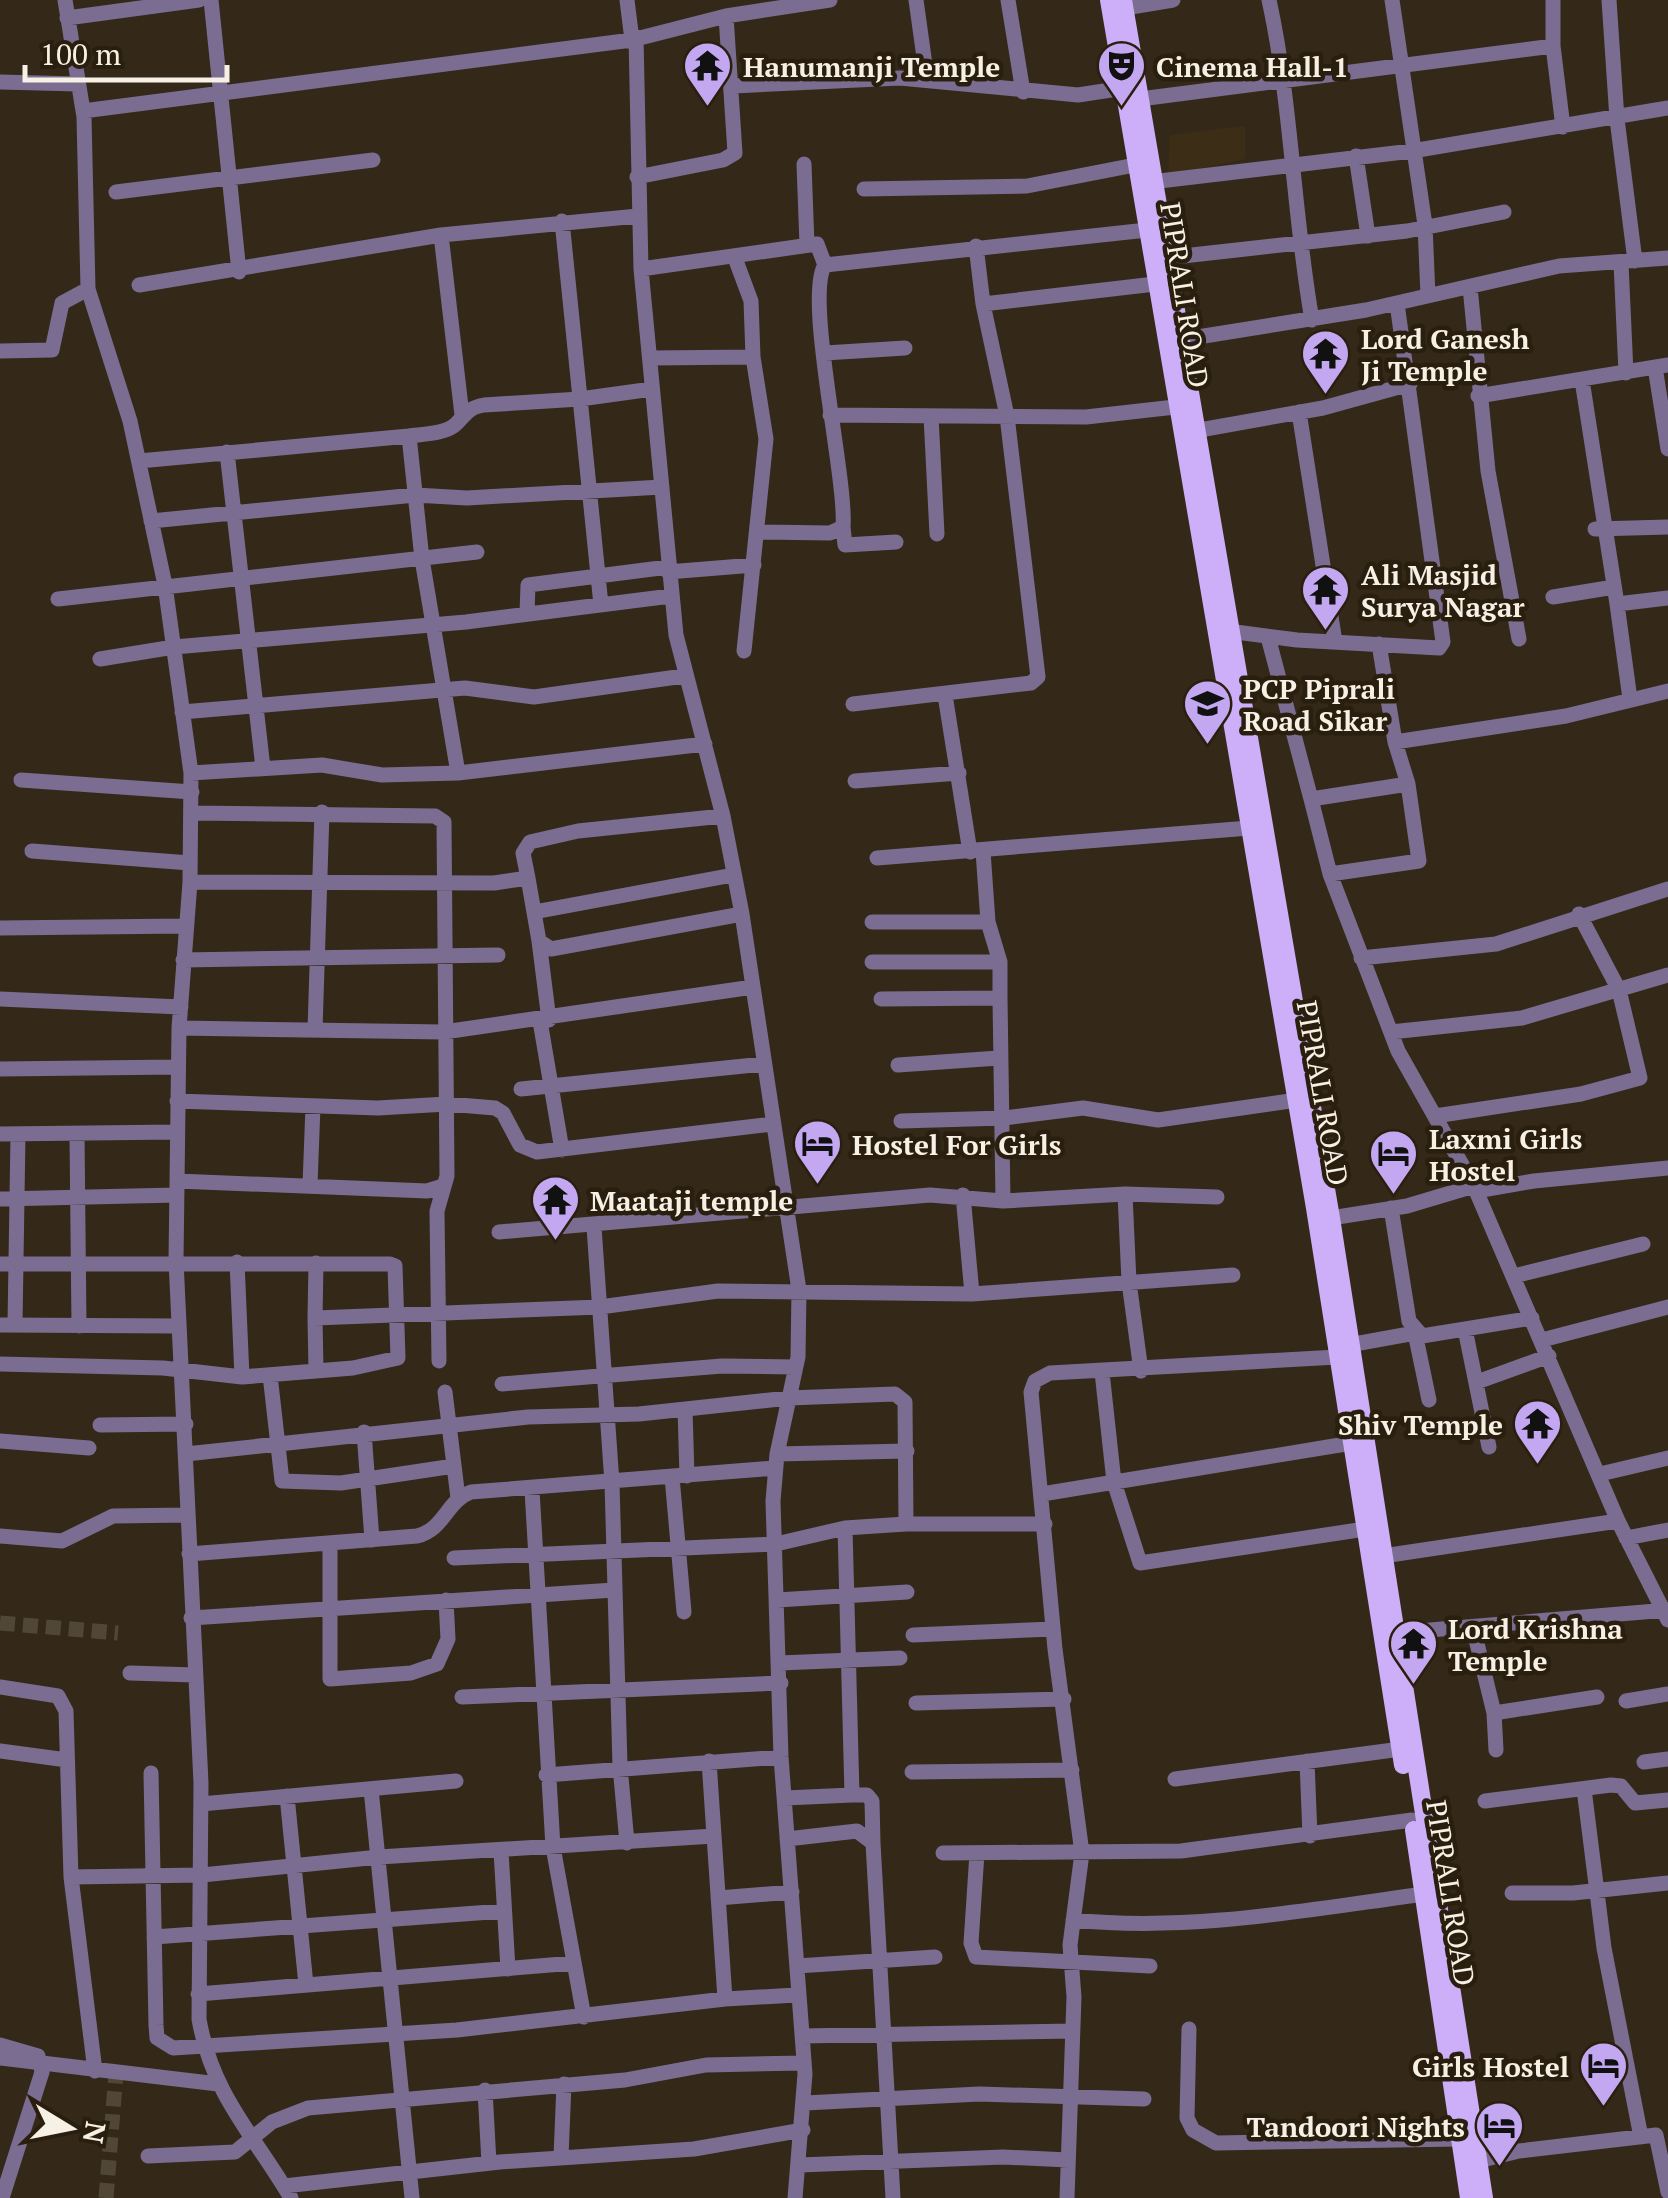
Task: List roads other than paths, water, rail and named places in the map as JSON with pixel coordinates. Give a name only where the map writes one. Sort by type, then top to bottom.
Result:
[{"type":"main road","points":[[1119,3],[1331,1218],[1343,1351],[1382,1556],[1484,2198]]},
{"type":"main road","name":"PIPRALI ROAD","points":[[1132,93],[1136,165],[1155,284],[1343,1351],[1352,1444],[1469,2198]]},
{"type":"street","points":[[65,0],[83,111],[88,289],[138,461],[165,584],[191,774],[190,882],[179,1028],[176,1261],[201,1804],[202,1875],[197,1933],[204,2048],[218,2084],[252,2142],[288,2192],[410,2171],[694,2149],[803,2130]]},
{"type":"street","points":[[67,18],[199,0]]},
{"type":"street","points":[[211,0],[239,272]]},
{"type":"street","points":[[627,0],[634,38],[641,269],[671,596],[684,676],[706,744],[742,914],[784,1207],[800,1290],[801,1334],[776,1461],[781,1757],[804,2063],[805,2103],[795,2198]]},
{"type":"street","points":[[83,111],[634,38],[726,16],[830,0]]},
{"type":"street","points":[[916,0],[926,80]]},
{"type":"street","points":[[1008,0],[1023,92]]},
{"type":"street","points":[[1119,3],[1173,0]]},
{"type":"street","points":[[1268,0],[1286,78],[1298,246],[1312,320]]},
{"type":"street","points":[[1392,0],[1424,225],[1428,296]]},
{"type":"street","points":[[1553,0],[1553,46],[1563,128]]},
{"type":"street","points":[[1609,0],[1628,262],[1626,373]]},
{"type":"street","points":[[637,176],[732,158],[733,86],[726,16]]},
{"type":"street","points":[[733,86],[851,78],[926,80],[1078,96],[1286,78],[1553,46]]},
{"type":"street","points":[[0,82],[78,84]]},
{"type":"street","points":[[1152,182],[1412,151],[1668,108]]},
{"type":"street","points":[[1356,156],[1368,236]]},
{"type":"street","points":[[116,192],[230,181],[373,160]]},
{"type":"street","points":[[804,164],[807,246]]},
{"type":"street","points":[[864,189],[1026,186],[1136,165]]},
{"type":"street","points":[[1165,258],[1298,246],[1504,212]]},
{"type":"street","points":[[139,286],[441,235],[638,216]]},
{"type":"street","points":[[562,222],[601,605]]},
{"type":"street","points":[[825,265],[1147,230]]},
{"type":"street","points":[[138,461],[408,436],[442,431],[457,424],[462,414],[441,235]]},
{"type":"street","points":[[641,269],[820,244],[825,265],[820,277],[830,415],[845,545],[896,542]]},
{"type":"street","points":[[853,704],[945,696],[1031,682],[1038,677],[1007,416],[982,304],[976,246]]},
{"type":"street","points":[[734,258],[751,301],[753,357],[766,439],[744,651]]},
{"type":"street","points":[[1179,340],[1312,320],[1559,266],[1668,258]]},
{"type":"street","points":[[982,304],[1155,284]]},
{"type":"street","points":[[1470,287],[1478,396],[1519,639]]},
{"type":"street","points":[[0,351],[52,350],[62,302],[88,289]]},
{"type":"street","points":[[1228,631],[1268,638],[1439,648],[1443,642],[1397,303]]},
{"type":"street","points":[[825,353],[905,348]]},
{"type":"street","points":[[652,358],[753,357]]},
{"type":"street","points":[[1478,396],[1661,366],[1668,449]]},
{"type":"street","points":[[1582,380],[1598,528],[1616,595],[1630,699]]},
{"type":"street","points":[[1194,430],[1299,412],[1410,384]]},
{"type":"street","points":[[462,414],[484,404],[580,399],[652,389]]},
{"type":"street","points":[[830,415],[1086,416],[1176,407]]},
{"type":"street","points":[[1299,412],[1335,642]]},
{"type":"street","points":[[931,416],[936,534]]},
{"type":"street","points":[[408,436],[422,559],[458,772]]},
{"type":"street","points":[[227,452],[263,768]]},
{"type":"street","points":[[151,521],[415,495],[662,487]]},
{"type":"street","points":[[758,532],[830,532],[843,526]]},
{"type":"street","points":[[1598,528],[1668,528]]},
{"type":"street","points":[[58,599],[241,575],[477,552]]},
{"type":"street","points":[[527,613],[528,585],[754,564]]},
{"type":"street","points":[[100,659],[174,647],[671,596]]},
{"type":"street","points":[[1553,597],[1668,598]]},
{"type":"street","points":[[1268,638],[1330,874],[1391,1032],[1475,1189],[1618,1522],[1666,1614],[1394,1633]]},
{"type":"street","points":[[1330,874],[1419,860],[1408,784],[1395,742],[1379,644]]},
{"type":"street","points":[[182,712],[445,689],[534,697],[684,676]]},
{"type":"street","points":[[1395,742],[1566,716],[1668,691]]},
{"type":"street","points":[[945,696],[988,922],[1000,962],[1003,1200]]},
{"type":"street","points":[[191,774],[322,765],[382,774],[458,772],[706,744]]},
{"type":"street","points":[[856,780],[959,773]]},
{"type":"street","points":[[21,780],[192,792]]},
{"type":"street","points":[[1311,799],[1408,784]]},
{"type":"street","points":[[192,813],[322,812],[442,818],[447,1104],[446,1176],[440,1187],[439,1361]]},
{"type":"street","points":[[315,1030],[322,812]]},
{"type":"street","points":[[562,1150],[539,941],[523,853],[530,842],[594,829],[723,816]]},
{"type":"street","points":[[877,858],[1248,828]]},
{"type":"street","points":[[32,850],[190,863]]},
{"type":"street","points":[[534,912],[733,875]]},
{"type":"street","points":[[190,882],[445,886],[528,878]]},
{"type":"street","points":[[1361,958],[1496,944],[1579,914],[1668,889]]},
{"type":"street","points":[[539,941],[542,947],[566,947],[742,914]]},
{"type":"street","points":[[1435,1116],[1581,1094],[1640,1078],[1619,990],[1579,914]]},
{"type":"street","points":[[872,922],[988,922]]},
{"type":"street","points":[[0,928],[185,926]]},
{"type":"street","points":[[183,960],[446,959],[498,955]]},
{"type":"street","points":[[872,962],[1000,962]]},
{"type":"street","points":[[1391,1032],[1522,1018],[1668,975]]},
{"type":"street","points":[[179,1028],[444,1032],[754,987]]},
{"type":"street","points":[[881,999],[1000,998]]},
{"type":"street","points":[[0,999],[181,1007]]},
{"type":"street","points":[[898,1065],[999,1058]]},
{"type":"street","points":[[521,1089],[764,1064]]},
{"type":"street","points":[[0,1069],[178,1068]]},
{"type":"street","points":[[901,1121],[1004,1118],[1083,1108],[1158,1120],[1297,1100]]},
{"type":"street","points":[[177,1101],[494,1108],[527,1150],[562,1150],[773,1124]]},
{"type":"street","points":[[310,1185],[312,1106]]},
{"type":"street","points":[[0,1134],[177,1132]]},
{"type":"street","points":[[18,1134],[8,1199],[18,1264],[8,1325],[178,1326]]},
{"type":"street","points":[[77,1134],[79,1326]]},
{"type":"street","points":[[1331,1218],[1534,1180],[1668,1168]]},
{"type":"street","points":[[8,1199],[177,1188],[310,1185],[427,1191],[440,1187]]},
{"type":"street","points":[[1125,1194],[1129,1282],[1142,1371]]},
{"type":"street","points":[[499,1232],[594,1227],[604,1220],[963,1195],[1003,1200],[1125,1194],[1217,1196]]},
{"type":"street","points":[[963,1195],[972,1294]]},
{"type":"street","points":[[1391,1208],[1409,1320],[1429,1400]]},
{"type":"street","points":[[594,1227],[612,1482],[611,1552],[627,1842]]},
{"type":"street","points":[[1514,1276],[1643,1244]]},
{"type":"street","points":[[0,1264],[176,1261],[395,1266],[398,1358],[242,1377],[181,1370],[0,1364]]},
{"type":"street","points":[[237,1262],[242,1377]]},
{"type":"street","points":[[316,1263],[316,1371]]},
{"type":"street","points":[[315,1318],[600,1306],[718,1291],[972,1294],[1233,1275]]},
{"type":"street","points":[[1542,1340],[1668,1307]]},
{"type":"street","points":[[1067,2198],[1073,1920],[1082,1853],[1053,1630],[1031,1392],[1035,1380],[1050,1373],[1142,1371],[1343,1351],[1415,1333],[1532,1318]]},
{"type":"street","points":[[1465,1329],[1489,1447]]},
{"type":"street","points":[[1476,1382],[1549,1356]]},
{"type":"street","points":[[502,1384],[722,1366],[795,1367]]},
{"type":"street","points":[[1102,1372],[1114,1482],[1140,1563],[1365,1530]]},
{"type":"street","points":[[270,1375],[282,1481],[341,1483],[454,1466]]},
{"type":"street","points":[[445,1392],[458,1498]]},
{"type":"street","points":[[186,1454],[341,1440],[364,1432],[449,1424],[607,1415],[788,1398],[904,1397],[906,1524]]},
{"type":"street","points":[[684,1612],[678,1550],[685,1409]]},
{"type":"street","points":[[100,1425],[186,1424]]},
{"type":"street","points":[[364,1432],[372,1540]]},
{"type":"street","points":[[0,1441],[89,1448]]},
{"type":"street","points":[[1042,1494],[1352,1444]]},
{"type":"street","points":[[189,1554],[432,1532],[458,1498],[472,1492],[680,1476],[776,1461],[907,1450]]},
{"type":"street","points":[[1600,1474],[1668,1458]]},
{"type":"street","points":[[532,1490],[553,1847],[584,2017]]},
{"type":"street","points":[[0,1536],[62,1541],[113,1516],[187,1515]]},
{"type":"street","points":[[1382,1556],[1618,1522]]},
{"type":"street","points":[[454,1558],[776,1544],[845,1528],[906,1524],[1045,1524]]},
{"type":"street","points":[[845,1528],[852,1662],[852,1795]]},
{"type":"street","points":[[1626,1538],[1668,1530]]},
{"type":"street","points":[[330,1544],[330,1678],[411,1673],[437,1664],[448,1639],[446,1600]]},
{"type":"street","points":[[192,1618],[614,1590]]},
{"type":"street","points":[[778,1600],[906,1592]]},
{"type":"street","points":[[1473,1626],[1494,1713],[1496,1750]]},
{"type":"street","points":[[913,1635],[1053,1630]]},
{"type":"street","points":[[780,1663],[900,1658]]},
{"type":"street","points":[[130,1673],[195,1675]]},
{"type":"street","points":[[462,1697],[780,1683]]},
{"type":"street","points":[[0,1687],[58,1696],[66,1711],[71,1877],[95,2071]]},
{"type":"street","points":[[1626,1701],[1668,1694]]},
{"type":"street","points":[[1494,1713],[1597,1697]]},
{"type":"street","points":[[916,1702],[1064,1699]]},
{"type":"street","points":[[1175,1778],[1401,1750]]},
{"type":"street","points":[[0,1751],[66,1760]]},
{"type":"street","points":[[546,1775],[620,1766],[781,1757]]},
{"type":"street","points":[[1644,1762],[1668,1760]]},
{"type":"street","points":[[710,1761],[725,1999]]},
{"type":"street","points":[[1307,1762],[1310,1836]]},
{"type":"street","points":[[912,1772],[1072,1770]]},
{"type":"street","points":[[151,1772],[157,2038],[173,2048],[396,2034],[796,1995]]},
{"type":"street","points":[[201,1804],[456,1781]]},
{"type":"street","points":[[1485,1801],[1621,1786],[1634,1804],[1668,1800]]},
{"type":"street","points":[[370,1789],[412,2198]]},
{"type":"street","points":[[1584,1789],[1596,1891],[1641,2137]]},
{"type":"street","points":[[785,1798],[867,1795],[872,1801],[893,2198]]},
{"type":"street","points":[[287,1796],[306,1984]]},
{"type":"street","points":[[943,1853],[1180,1851],[1412,1820]]},
{"type":"street","points":[[787,1839],[857,1832],[866,1834],[873,1843]]},
{"type":"street","points":[[71,1877],[202,1875],[379,1857],[714,1836]]},
{"type":"street","points":[[501,1851],[508,1969]]},
{"type":"street","points":[[977,1853],[971,1943],[976,1956],[1150,1966]]},
{"type":"street","points":[[1512,1893],[1596,1891],[1668,1882]]},
{"type":"street","points":[[718,1898],[792,1892]]},
{"type":"street","points":[[1073,1920],[1140,1927],[1195,1924],[1424,1894]]},
{"type":"street","points":[[154,1937],[504,1912]]},
{"type":"street","points":[[797,1966],[934,1958]]},
{"type":"street","points":[[198,1994],[574,1963]]},
{"type":"street","points":[[1189,2028],[1187,2118],[1194,2130],[1216,2142],[1460,2138]]},
{"type":"street","points":[[802,2036],[1072,2032]]},
{"type":"street","points":[[0,2046],[31,2051],[41,2064],[36,2098],[2,2198]]},
{"type":"street","points":[[0,2058],[218,2084]]},
{"type":"street","points":[[148,2156],[235,2152],[287,2113],[402,2097],[625,2080],[706,2065],[804,2063]]},
{"type":"street","points":[[561,2157],[564,2084]]},
{"type":"street","points":[[485,2090],[489,2163]]},
{"type":"street","points":[[805,2103],[1070,2095],[1144,2098]]},
{"type":"street","points":[[1478,2161],[1508,2153],[1656,2135],[1668,2192]]},
{"type":"street","points":[[800,2165],[1004,2157],[1068,2160]]},
{"type":"tunnel","points":[[0,1623],[118,1633]]},
{"type":"tunnel","points":[[106,2198],[116,2073]]},
{"type":"place","name":"Hanumanji Temple","points":[[708,108]]},
{"type":"place","name":"Cinema Hall-1","points":[[1121,108]]},
{"type":"place","name":"Lord Ganesh Ji Temple","points":[[1326,396]]},
{"type":"place","name":"Ali Masjid Surya Nagar","points":[[1326,632]]},
{"type":"place","name":"PCP Piprali Road Sikar","points":[[1208,746]]},
{"type":"place","name":"Hostel For Girls","points":[[817,1186]]},
{"type":"place","name":"Laxmi Girls Hostel","points":[[1394,1196]]},
{"type":"place","name":"Maataji temple","points":[[555,1242]]},
{"type":"place","name":"Shiv Temple","points":[[1538,1466]]},
{"type":"place","name":"Lord Krishna Temple","points":[[1413,1686]]},
{"type":"place","name":"Girls Hostel","points":[[1604,2108]]},
{"type":"place","name":"Tandoori Nights","points":[[1500,2168]]}]
